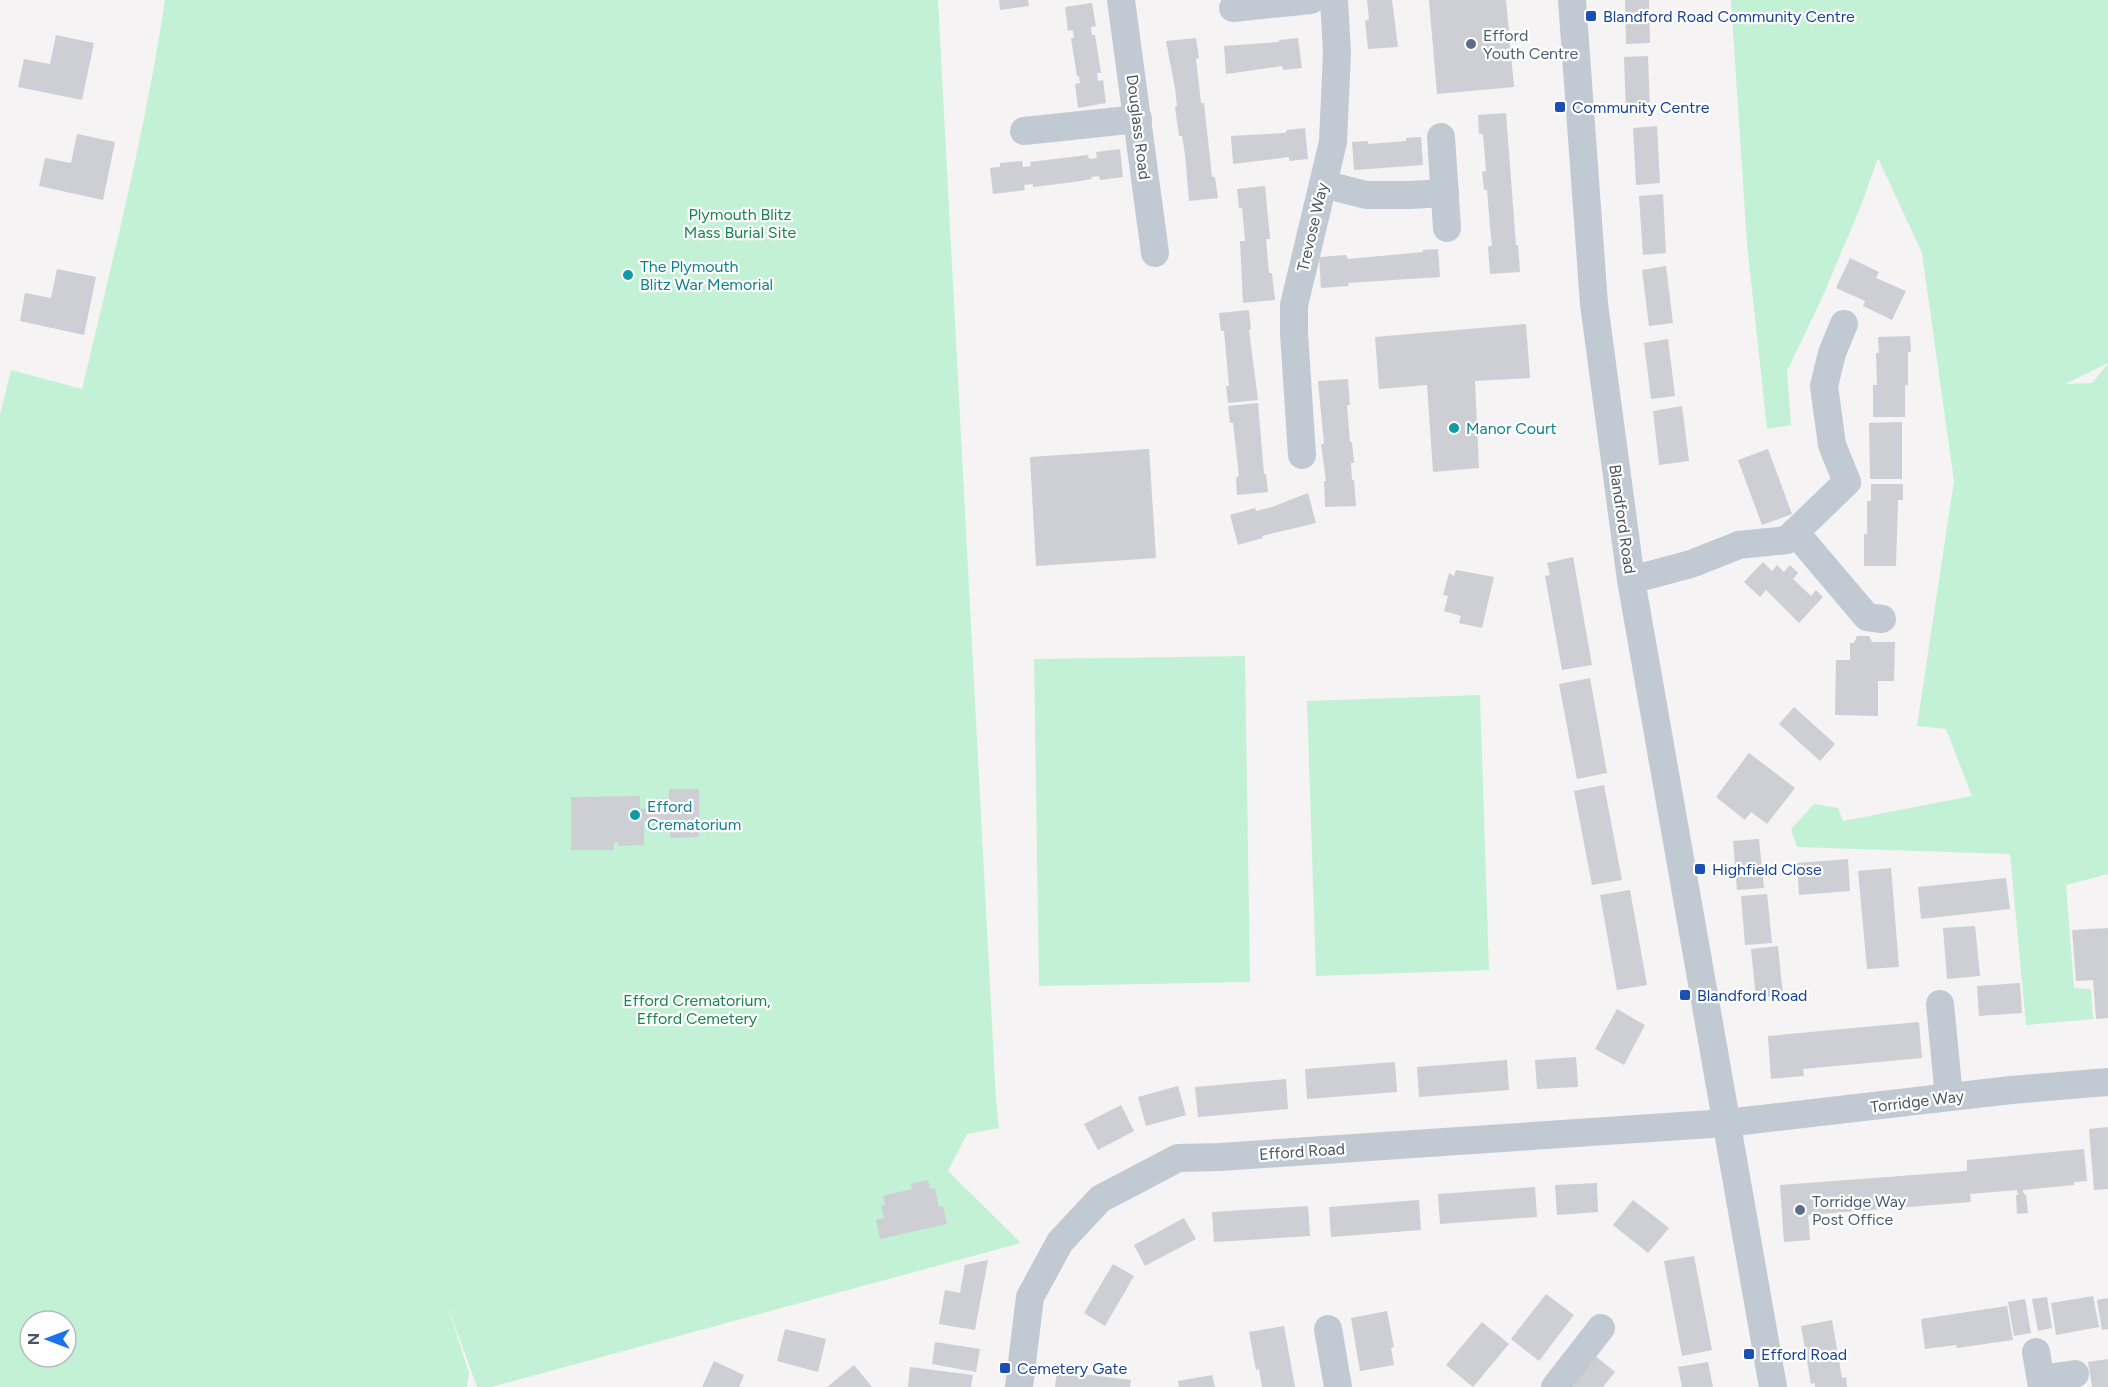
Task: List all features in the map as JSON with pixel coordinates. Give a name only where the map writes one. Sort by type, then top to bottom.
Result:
[{"type":"street","name":"Douglass Road","points":[[1121,0],[1155,253]]},
{"type":"street","points":[[1233,8],[1311,0]]},
{"type":"street","name":"Trevose Way","points":[[1302,455],[1294,305],[1333,142],[1337,52],[1334,0]]},
{"type":"street","name":"Blandford Road","points":[[1572,0],[1594,304],[1631,580],[1773,1387]]},
{"type":"street","points":[[1024,132],[1138,119]]},
{"type":"street","points":[[1441,137],[1447,228]]},
{"type":"street","points":[[1323,184],[1366,195],[1445,193]]},
{"type":"street","points":[[1631,580],[1690,564],[1739,545],[1787,540],[1847,482],[1832,446],[1824,386],[1832,353],[1844,324]]},
{"type":"street","points":[[1796,532],[1866,617],[1882,619]]},
{"type":"street","points":[[1940,1004],[1949,1097]]},
{"type":"street","name":"Torridge Way","points":[[1726,1123],[1949,1097],[2108,1082]]},
{"type":"street","name":"Efford Road","points":[[1019,1387],[1030,1297],[1060,1242],[1100,1199],[1178,1158],[1726,1123]]},
{"type":"street","points":[[1556,1387],[1601,1328]]},
{"type":"street","points":[[1328,1329],[1338,1387]]},
{"type":"street","points":[[2040,1373],[2075,1374]]},
{"type":"green space","points":[[165,0],[938,0],[999,1128],[967,1134],[948,1171],[1021,1243],[491,1387],[477,1387],[447,1304],[469,1373],[467,1387],[0,1387],[0,415],[11,370],[82,389],[128,195]]},
{"type":"green space","points":[[1731,0],[2108,0],[2108,363],[2065,384],[2092,383],[2108,364],[2108,874],[2066,885],[2074,988],[2091,989],[2093,1019],[2026,1025],[2010,854],[1797,847],[1791,829],[1814,804],[1838,808],[1843,821],[1972,796],[1946,729],[1917,726],[1954,481],[1922,253],[1878,158],[1860,208],[1822,298],[1787,371],[1791,425],[1767,429],[1747,244]]},
{"type":"green space","points":[[1245,656],[1250,982],[1039,986],[1034,659]]},
{"type":"green space","points":[[1480,695],[1489,970],[1316,976],[1307,701]]},
{"type":"building","points":[[999,0],[1028,0],[1029,6],[1000,10]]},
{"type":"building","points":[[1367,0],[1392,0],[1398,47],[1368,49],[1365,21],[1369,19]]},
{"type":"building","name":"Efford Youth Centre","points":[[1429,0],[1506,0],[1514,87],[1437,94]]},
{"type":"building","points":[[1625,0],[1649,0],[1650,43],[1626,44]]},
{"type":"building","points":[[1092,3],[1096,26],[1091,27],[1092,35],[1095,35],[1101,73],[1097,73],[1098,81],[1103,80],[1106,103],[1078,108],[1075,84],[1080,83],[1071,38],[1074,38],[1073,30],[1068,31],[1065,7]]},
{"type":"building","points":[[56,35],[94,43],[82,100],[18,87],[24,59],[50,64]]},
{"type":"building","points":[[1196,38],[1201,103],[1204,103],[1212,177],[1215,177],[1218,198],[1189,201],[1185,154],[1182,136],[1179,136],[1175,88],[1166,41]]},
{"type":"building","points":[[1298,38],[1302,68],[1283,70],[1282,66],[1226,74],[1224,46],[1278,42]]},
{"type":"building","points":[[1648,56],[1650,113],[1626,114],[1624,57]]},
{"type":"building","points":[[1506,113],[1520,272],[1490,274],[1488,247],[1492,245],[1487,190],[1484,190],[1482,172],[1486,171],[1483,134],[1479,134],[1478,115]]},
{"type":"building","points":[[1657,126],[1660,183],[1636,185],[1633,128]]},
{"type":"building","points":[[1305,128],[1308,159],[1289,161],[1289,157],[1233,164],[1231,136],[1285,133],[1287,130]]},
{"type":"building","points":[[77,134],[115,142],[103,200],[39,186],[45,158],[71,163]]},
{"type":"building","points":[[1421,137],[1423,165],[1354,170],[1352,142],[1368,141],[1368,144],[1406,141],[1406,138]]},
{"type":"building","points":[[1120,149],[1123,177],[1100,180],[1099,176],[1074,182],[1033,187],[1033,184],[1024,185],[1025,190],[993,194],[990,168],[1000,167],[1000,163],[1022,161],[1023,167],[1031,166],[1030,162],[1071,157],[1088,155],[1089,159],[1097,158],[1096,152]]},
{"type":"building","points":[[1265,186],[1270,239],[1266,239],[1269,273],[1272,273],[1275,300],[1243,303],[1240,241],[1245,241],[1242,208],[1239,208],[1237,189]]},
{"type":"building","points":[[1663,194],[1666,253],[1643,255],[1639,196]]},
{"type":"building","points":[[1438,249],[1440,277],[1348,283],[1349,286],[1321,288],[1319,257],[1346,255],[1348,259]]},
{"type":"building","points":[[1850,258],[1879,272],[1876,278],[1906,291],[1892,320],[1863,306],[1865,301],[1836,288]]},
{"type":"building","points":[[1666,266],[1673,323],[1649,326],[1642,270]]},
{"type":"building","points":[[57,269],[96,277],[84,335],[20,321],[25,293],[51,298]]},
{"type":"building","points":[[1249,310],[1251,329],[1249,330],[1258,400],[1228,403],[1226,386],[1229,386],[1224,331],[1221,331],[1219,313]]},
{"type":"building","name":"Manor Court","points":[[1526,324],[1530,378],[1475,381],[1479,468],[1433,472],[1427,385],[1379,389],[1375,337]]},
{"type":"building","points":[[1910,336],[1911,352],[1908,352],[1905,417],[1873,417],[1873,385],[1877,385],[1876,353],[1879,353],[1878,337]]},
{"type":"building","points":[[1668,339],[1675,396],[1651,399],[1644,343]]},
{"type":"building","points":[[1348,379],[1350,405],[1347,405],[1354,463],[1351,463],[1356,506],[1325,507],[1324,481],[1326,481],[1321,444],[1324,444],[1318,381]]},
{"type":"building","points":[[1258,403],[1264,474],[1266,474],[1268,492],[1237,495],[1236,478],[1239,476],[1233,423],[1230,423],[1228,406]]},
{"type":"building","points":[[1682,406],[1689,461],[1659,465],[1653,411]]},
{"type":"building","points":[[1902,422],[1902,479],[1870,479],[1869,423]]},
{"type":"building","points":[[1149,449],[1156,558],[1036,566],[1030,457]]},
{"type":"building","points":[[1768,449],[1792,514],[1762,525],[1738,460]]},
{"type":"building","points":[[1871,484],[1903,484],[1903,500],[1898,500],[1896,566],[1864,566],[1864,534],[1867,534],[1867,501],[1871,501]]},
{"type":"building","points":[[1308,493],[1316,523],[1262,536],[1263,538],[1238,545],[1230,515],[1255,508],[1256,511],[1272,507]]},
{"type":"building","points":[[1573,557],[1592,665],[1562,670],[1545,576],[1550,575],[1547,563]]},
{"type":"building","points":[[1763,562],[1772,571],[1777,565],[1784,572],[1790,565],[1798,573],[1793,579],[1811,596],[1816,590],[1823,597],[1799,623],[1766,590],[1760,597],[1744,582]]},
{"type":"building","points":[[1456,570],[1494,577],[1482,628],[1459,623],[1461,616],[1444,611],[1448,596],[1443,595],[1449,573],[1454,576]]},
{"type":"building","points":[[1857,636],[1869,636],[1872,642],[1895,642],[1894,681],[1878,681],[1878,716],[1835,715],[1836,660],[1850,660],[1850,643],[1854,643]]},
{"type":"building","points":[[1590,678],[1607,773],[1577,779],[1559,684]]},
{"type":"building","points":[[1794,707],[1835,744],[1820,761],[1779,724]]},
{"type":"building","points":[[1749,753],[1795,788],[1767,824],[1751,812],[1745,820],[1716,797]]},
{"type":"building","points":[[1604,785],[1622,880],[1592,885],[1574,791]]},
{"type":"building","name":"Efford Crematorium","points":[[669,789],[699,789],[699,837],[670,838],[670,831],[653,831],[653,821],[644,821],[644,845],[618,846],[618,843],[614,843],[614,850],[571,850],[571,797],[640,796],[640,809],[653,808],[653,799],[669,798]]},
{"type":"building","points":[[1759,839],[1764,888],[1737,890],[1733,841]]},
{"type":"building","points":[[1848,859],[1850,891],[1799,895],[1797,863]]},
{"type":"building","points":[[1891,868],[1899,967],[1867,969],[1858,871]]},
{"type":"building","points":[[2006,878],[2010,909],[1921,919],[1918,887]]},
{"type":"building","points":[[1630,890],[1647,985],[1617,990],[1600,895]]},
{"type":"building","points":[[1767,894],[1772,943],[1745,945],[1741,896]]},
{"type":"building","points":[[1975,926],[1980,976],[1947,979],[1943,928]]},
{"type":"building","points":[[2108,928],[2108,1018],[2096,1019],[2093,980],[2076,981],[2072,930]]},
{"type":"building","points":[[1778,946],[1783,995],[1756,998],[1751,949]]},
{"type":"building","points":[[2020,983],[2022,1013],[1979,1016],[1977,986]]},
{"type":"building","points":[[1617,1009],[1645,1025],[1624,1065],[1595,1049]]},
{"type":"building","points":[[1919,1022],[1922,1058],[1803,1069],[1804,1076],[1771,1079],[1768,1036]]},
{"type":"building","points":[[1576,1057],[1578,1087],[1537,1089],[1535,1060]]},
{"type":"building","points":[[1507,1060],[1509,1090],[1419,1097],[1417,1067]]},
{"type":"building","points":[[1395,1062],[1397,1092],[1307,1099],[1305,1069]]},
{"type":"building","points":[[1286,1079],[1288,1109],[1198,1117],[1195,1087]]},
{"type":"building","points":[[1178,1086],[1186,1115],[1146,1126],[1138,1097]]},
{"type":"building","points":[[1121,1105],[1134,1131],[1098,1150],[1084,1124]]},
{"type":"building","points":[[2108,1127],[2108,1189],[2094,1190],[2089,1129]]},
{"type":"building","points":[[2084,1149],[2087,1181],[2074,1182],[2074,1185],[2023,1190],[2024,1195],[2026,1194],[2028,1213],[2017,1214],[2017,1190],[1970,1194],[1971,1202],[1808,1215],[1810,1240],[1784,1242],[1780,1185],[1967,1171],[1967,1160]]},
{"type":"building","points":[[928,1180],[930,1189],[935,1188],[939,1207],[943,1206],[947,1224],[880,1239],[876,1220],[884,1218],[881,1206],[885,1205],[883,1196],[912,1189],[911,1184]]},
{"type":"building","points":[[1597,1183],[1598,1212],[1557,1215],[1555,1185]]},
{"type":"building","points":[[1535,1187],[1537,1217],[1440,1224],[1438,1194]]},
{"type":"building","points":[[1419,1200],[1421,1230],[1331,1237],[1329,1207]]},
{"type":"building","points":[[1633,1200],[1669,1228],[1648,1253],[1613,1225]]},
{"type":"building","points":[[1308,1206],[1310,1236],[1214,1242],[1212,1212]]},
{"type":"building","points":[[1184,1218],[1196,1239],[1145,1266],[1134,1245]]},
{"type":"building","points":[[1694,1256],[1712,1350],[1682,1356],[1664,1261]]},
{"type":"building","points":[[988,1260],[975,1330],[939,1324],[945,1290],[960,1293],[965,1265]]},
{"type":"building","points":[[1113,1264],[1134,1276],[1105,1326],[1084,1313]]},
{"type":"building","points":[[1546,1294],[1574,1315],[1539,1361],[1511,1339]]},
{"type":"building","points":[[2093,1296],[2099,1327],[2056,1335],[2051,1303]]},
{"type":"building","points":[[2047,1297],[2052,1328],[2038,1331],[2032,1299]]},
{"type":"building","points":[[2108,1298],[2108,1329],[2102,1330],[2097,1300]]},
{"type":"building","points":[[2025,1299],[2031,1333],[2014,1336],[2008,1302]]},
{"type":"building","points":[[2007,1306],[2013,1340],[1957,1348],[1956,1345],[1925,1349],[1921,1319]]},
{"type":"building","points":[[1387,1311],[1394,1347],[1391,1348],[1394,1365],[1360,1371],[1351,1318]]},
{"type":"building","points":[[1832,1320],[1842,1378],[1846,1377],[1847,1387],[1815,1387],[1815,1383],[1811,1384],[1801,1326]]},
{"type":"building","points":[[1482,1322],[1509,1344],[1473,1387],[1446,1365]]},
{"type":"building","points":[[1284,1326],[1295,1387],[1262,1387],[1259,1369],[1256,1370],[1249,1332]]},
{"type":"building","points":[[785,1329],[826,1339],[818,1372],[777,1361]]},
{"type":"building","points":[[935,1342],[980,1349],[976,1372],[932,1364]]},
{"type":"building","points":[[1588,1350],[1615,1372],[1603,1387],[1574,1387],[1565,1380]]},
{"type":"building","points":[[2108,1359],[2108,1387],[2092,1387],[2088,1362]]},
{"type":"building","points":[[714,1361],[744,1375],[739,1387],[702,1387]]},
{"type":"building","points":[[1708,1362],[1713,1387],[1682,1387],[1678,1367]]},
{"type":"building","points":[[854,1365],[872,1387],[827,1387]]},
{"type":"building","points":[[910,1367],[973,1375],[971,1387],[908,1387]]},
{"type":"building","points":[[1057,1371],[1131,1380],[1130,1387],[1055,1387]]},
{"type":"building","points":[[1212,1375],[1215,1387],[1179,1387],[1178,1381]]},
{"type":"place","name":"Blandford Road Community Centre","points":[[1591,16]]},
{"type":"place","name":"Efford Youth Centre","points":[[1471,44]]},
{"type":"place","name":"Community Centre","points":[[1560,107]]},
{"type":"place","name":"The Plymouth Blitz War Memorial","points":[[628,275]]},
{"type":"place","name":"Manor Court","points":[[1454,428]]},
{"type":"place","name":"Efford Crematorium","points":[[635,815]]},
{"type":"place","name":"Highfield Close","points":[[1700,869]]},
{"type":"place","name":"Blandford Road","points":[[1685,995]]},
{"type":"place","name":"Torridge Way Post Office","points":[[1800,1210]]},
{"type":"place","name":"Efford Road","points":[[1749,1354]]},
{"type":"place","name":"Cemetery Gate","points":[[1005,1368]]},
{"type":"park label","name":"Plymouth Blitz Mass Burial Site","points":[[740,223]]},
{"type":"park label","name":"Efford Crematorium, Efford Cemetery","points":[[697,1009]]}]
